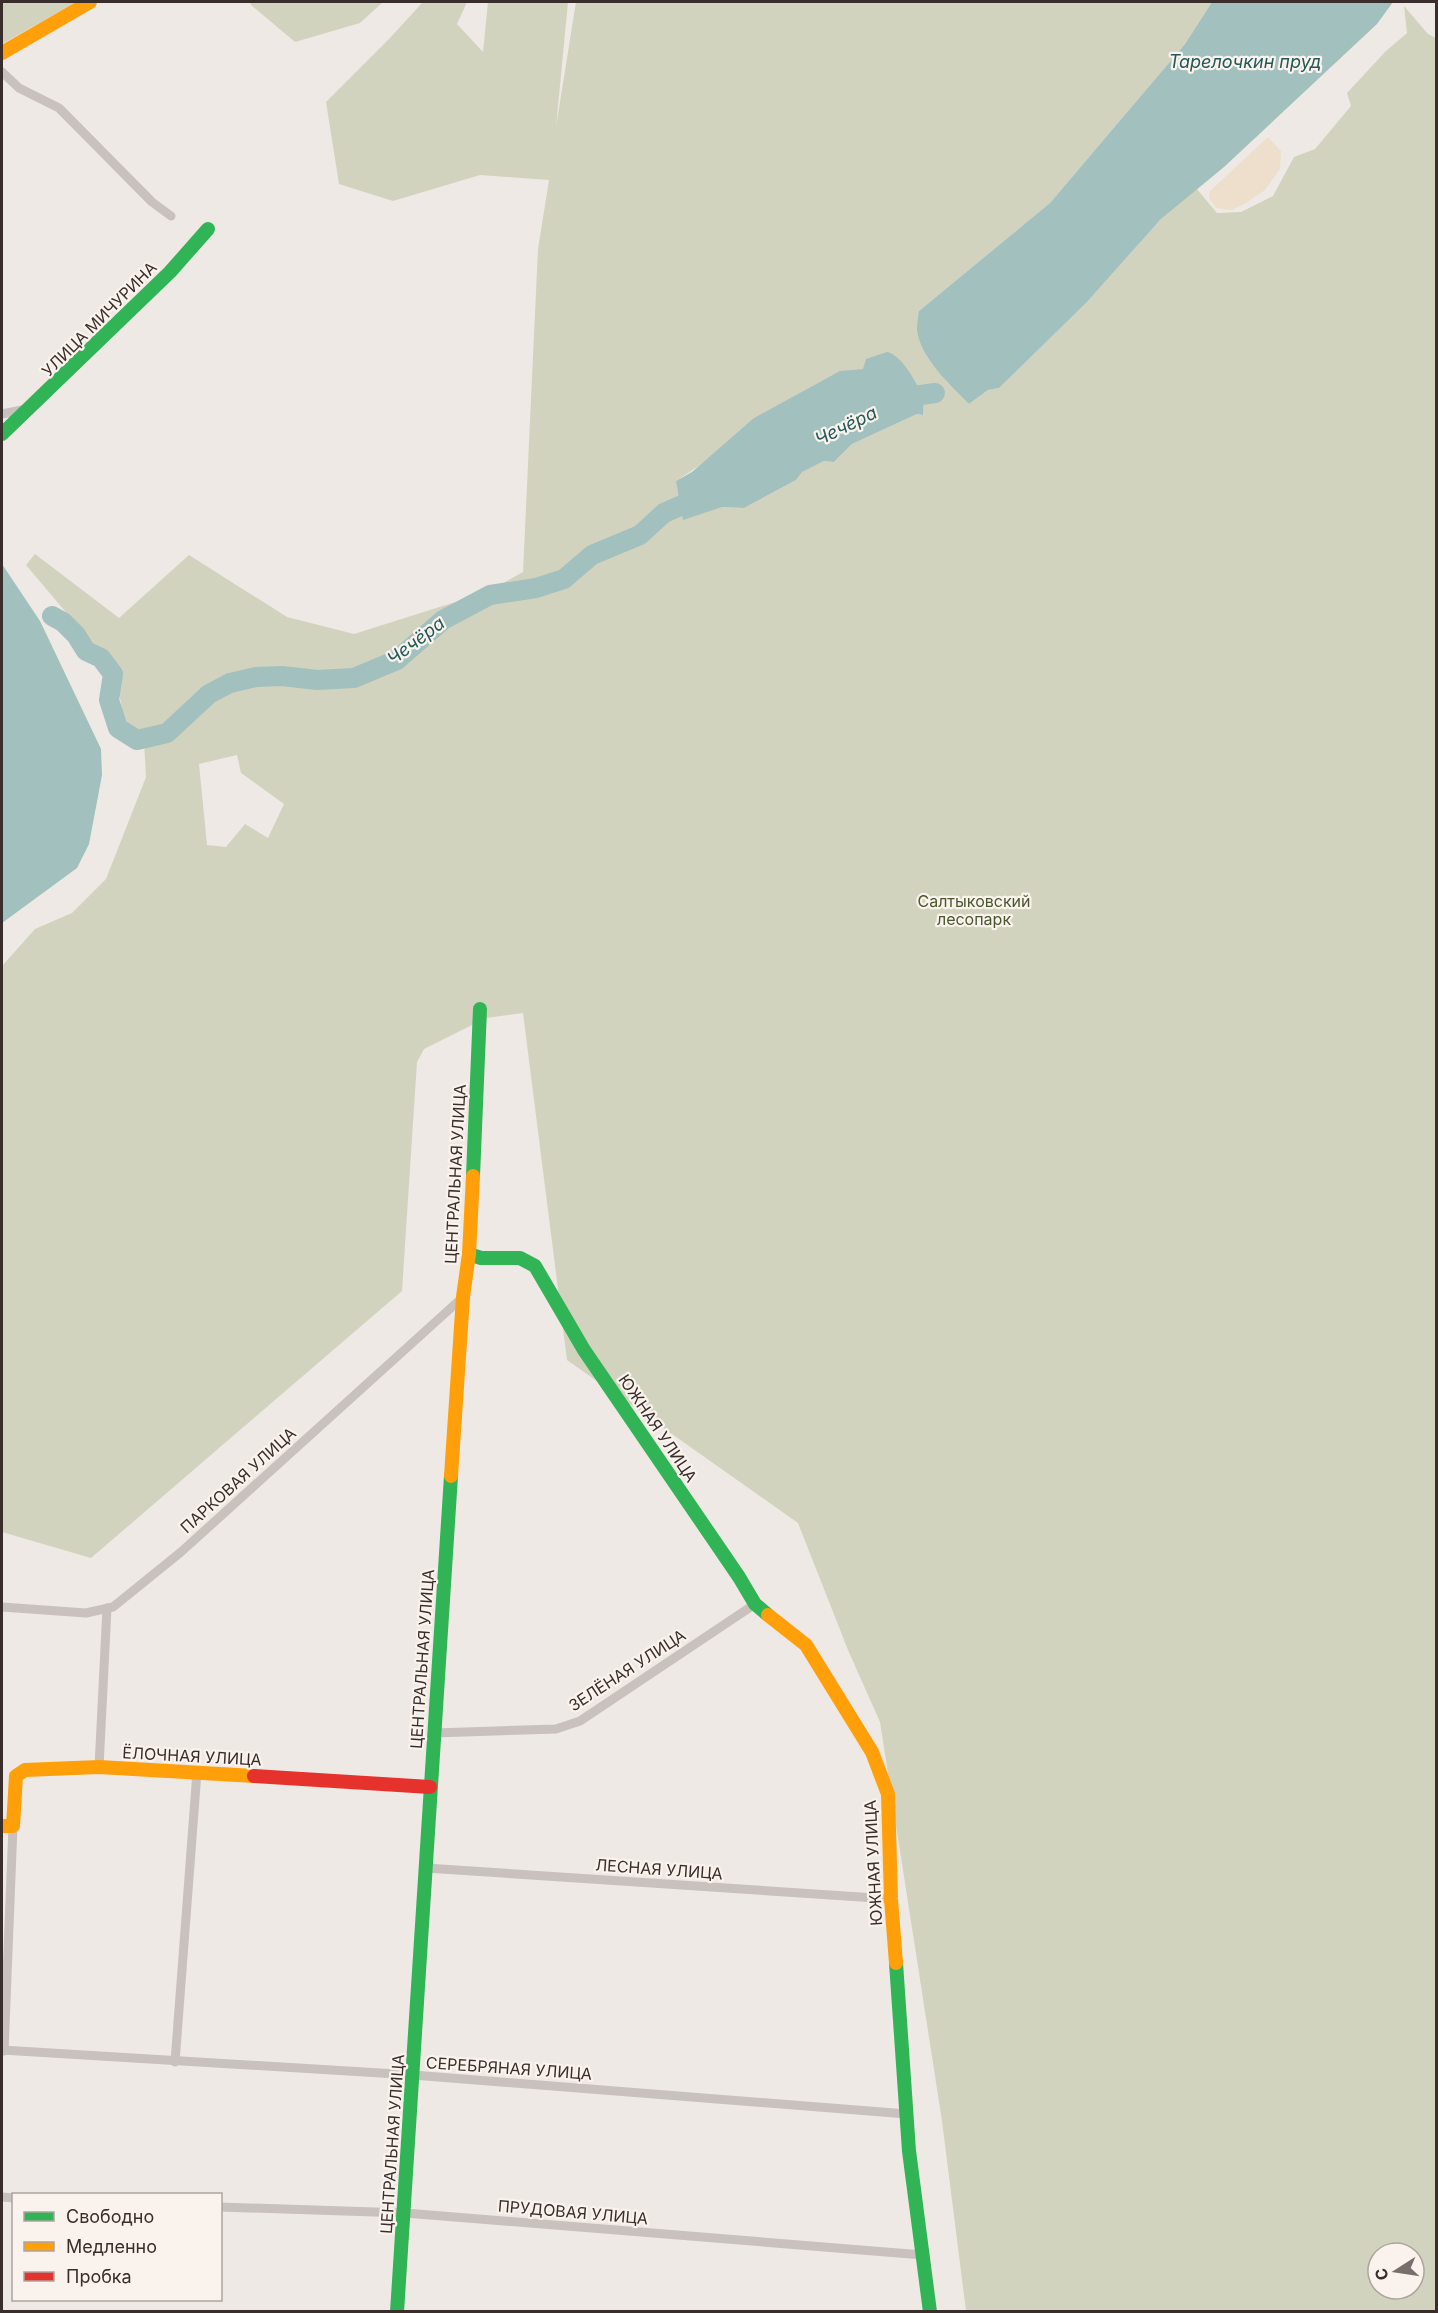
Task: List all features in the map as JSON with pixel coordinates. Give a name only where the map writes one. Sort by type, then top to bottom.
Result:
[{"type":"street","points":[[2,53],[90,2]]},
{"type":"street","points":[[2,72],[19,88],[60,108],[152,202],[171,216]]},
{"type":"street","name":"УЛИЦА МИЧУРИНА","points":[[2,434],[170,272],[208,229]]},
{"type":"street","points":[[2,414],[32,407]]},
{"type":"street","name":"ЦЕНТРАЛЬНАЯ УЛИЦА","points":[[397,2312],[430,1787],[464,1297],[469,1254],[480,1009]]},
{"type":"street","name":"ЮЖНАЯ УЛИЦА","points":[[469,1254],[481,1258],[520,1258],[535,1266],[584,1350],[739,1576],[755,1604],[806,1645],[872,1752],[888,1794],[891,1899],[909,2151],[930,2312]]},
{"type":"street","name":"ПАРКОВАЯ УЛИЦА","points":[[2,1606],[86,1613],[113,1607],[181,1552],[464,1297]]},
{"type":"street","name":"ЗЕЛЁНАЯ УЛИЦА","points":[[434,1733],[556,1730],[580,1721],[755,1604]]},
{"type":"street","points":[[99,1767],[107,1608]]},
{"type":"street","name":"ЁЛОЧНАЯ УЛИЦА","points":[[7,1826],[16,1776],[25,1770],[99,1767],[430,1787]]},
{"type":"street","points":[[175,2062],[196,1772]]},
{"type":"street","points":[[3,2050],[7,1826]]},
{"type":"street","name":"ЛЕСНАЯ УЛИЦА","points":[[426,1868],[891,1899]]},
{"type":"street","name":"СЕРЕБРЯНАЯ УЛИЦА","points":[[3,2050],[413,2075],[907,2114]]},
{"type":"street","name":"ПРУДОВАЯ УЛИЦА","points":[[222,2207],[405,2213],[923,2255]]},
{"type":"green space","points":[[2,2],[76,2],[2,44]]},
{"type":"green space","points":[[250,2],[383,2],[360,23],[295,42]]},
{"type":"green space","name":"Салтыковский лесопарк","points":[[423,2],[467,2],[457,24],[483,52],[488,2],[568,2],[556,127],[576,2],[1212,2],[1185,44],[1050,203],[919,311],[927,356],[948,383],[969,404],[988,390],[999,388],[1087,302],[1161,219],[1196,188],[1217,213],[1241,212],[1273,196],[1294,157],[1315,149],[1351,106],[1347,93],[1386,51],[1407,33],[1404,6],[1428,34],[1436,38],[1436,2311],[966,2311],[942,2121],[880,1722],[848,1650],[798,1523],[567,1360],[523,1013],[486,1018],[424,1049],[417,1062],[402,1291],[91,1558],[2,1532],[2,966],[35,929],[72,913],[106,879],[146,777],[144,742],[124,718],[114,669],[26,565],[35,554],[119,618],[189,555],[287,617],[354,634],[487,592],[523,572],[538,249],[549,180],[480,175],[393,201],[339,184],[326,102]],"holes":[[[863,369],[923,415],[917,414],[852,444],[834,462],[824,461],[801,472],[796,480],[744,508],[722,507],[676,481],[840,372]],[[237,755],[241,773],[284,804],[268,838],[245,824],[226,847],[207,845],[199,764]]]},
{"type":"sand","points":[[1268,137],[1281,151],[1280,169],[1265,190],[1232,210],[1216,208],[1209,198],[1210,191]]},
{"type":"water","name":"Тарелочкин пруд","points":[[1212,2],[1393,2],[1377,24],[1224,167],[1161,219],[1087,302],[999,388],[988,390],[969,404],[937,370],[924,350],[917,330],[919,311],[1050,203],[1185,44]]},
{"type":"water","points":[[887,352],[903,363],[912,377],[922,396],[923,415],[917,414],[852,444],[834,462],[824,461],[802,472],[796,480],[744,508],[722,507],[683,520],[676,481],[692,472],[754,418],[840,371],[863,369],[866,359]]},
{"type":"water","points":[[2,564],[40,621],[101,749],[102,775],[89,844],[77,868],[2,923]]},
{"type":"waterway","name":"Чечёра","points":[[895,402],[907,397],[935,393]]},
{"type":"waterway","name":"Чечёра","points":[[52,616],[63,622],[76,635],[86,651],[101,658],[113,674],[109,700],[118,728],[137,740],[167,733],[209,694],[230,683],[256,677],[282,676],[317,680],[354,678],[397,660],[443,620],[490,595],[536,588],[564,579],[592,555],[640,535],[664,513],[705,495]]},
{"type":"traffic: fast","points":[[2,434],[170,272],[208,229]]},
{"type":"traffic: fast","points":[[473,1176],[480,1009]]},
{"type":"traffic: fast","points":[[469,1254],[481,1258],[520,1258],[535,1266],[584,1350],[739,1577],[755,1604],[768,1615]]},
{"type":"traffic: fast","points":[[397,2312],[451,1476]]},
{"type":"traffic: fast","points":[[896,1963],[909,2151],[930,2312]]},
{"type":"traffic: slow","points":[[2,53],[90,2]]},
{"type":"traffic: slow","points":[[451,1476],[473,1176]]},
{"type":"traffic: slow","points":[[768,1615],[806,1645],[872,1752],[888,1794],[891,1899],[896,1963]]},
{"type":"traffic: slow","points":[[2,1826],[13,1826],[16,1776],[25,1770],[99,1767],[254,1776]]},
{"type":"traffic: jam","points":[[254,1776],[430,1787]]}]
